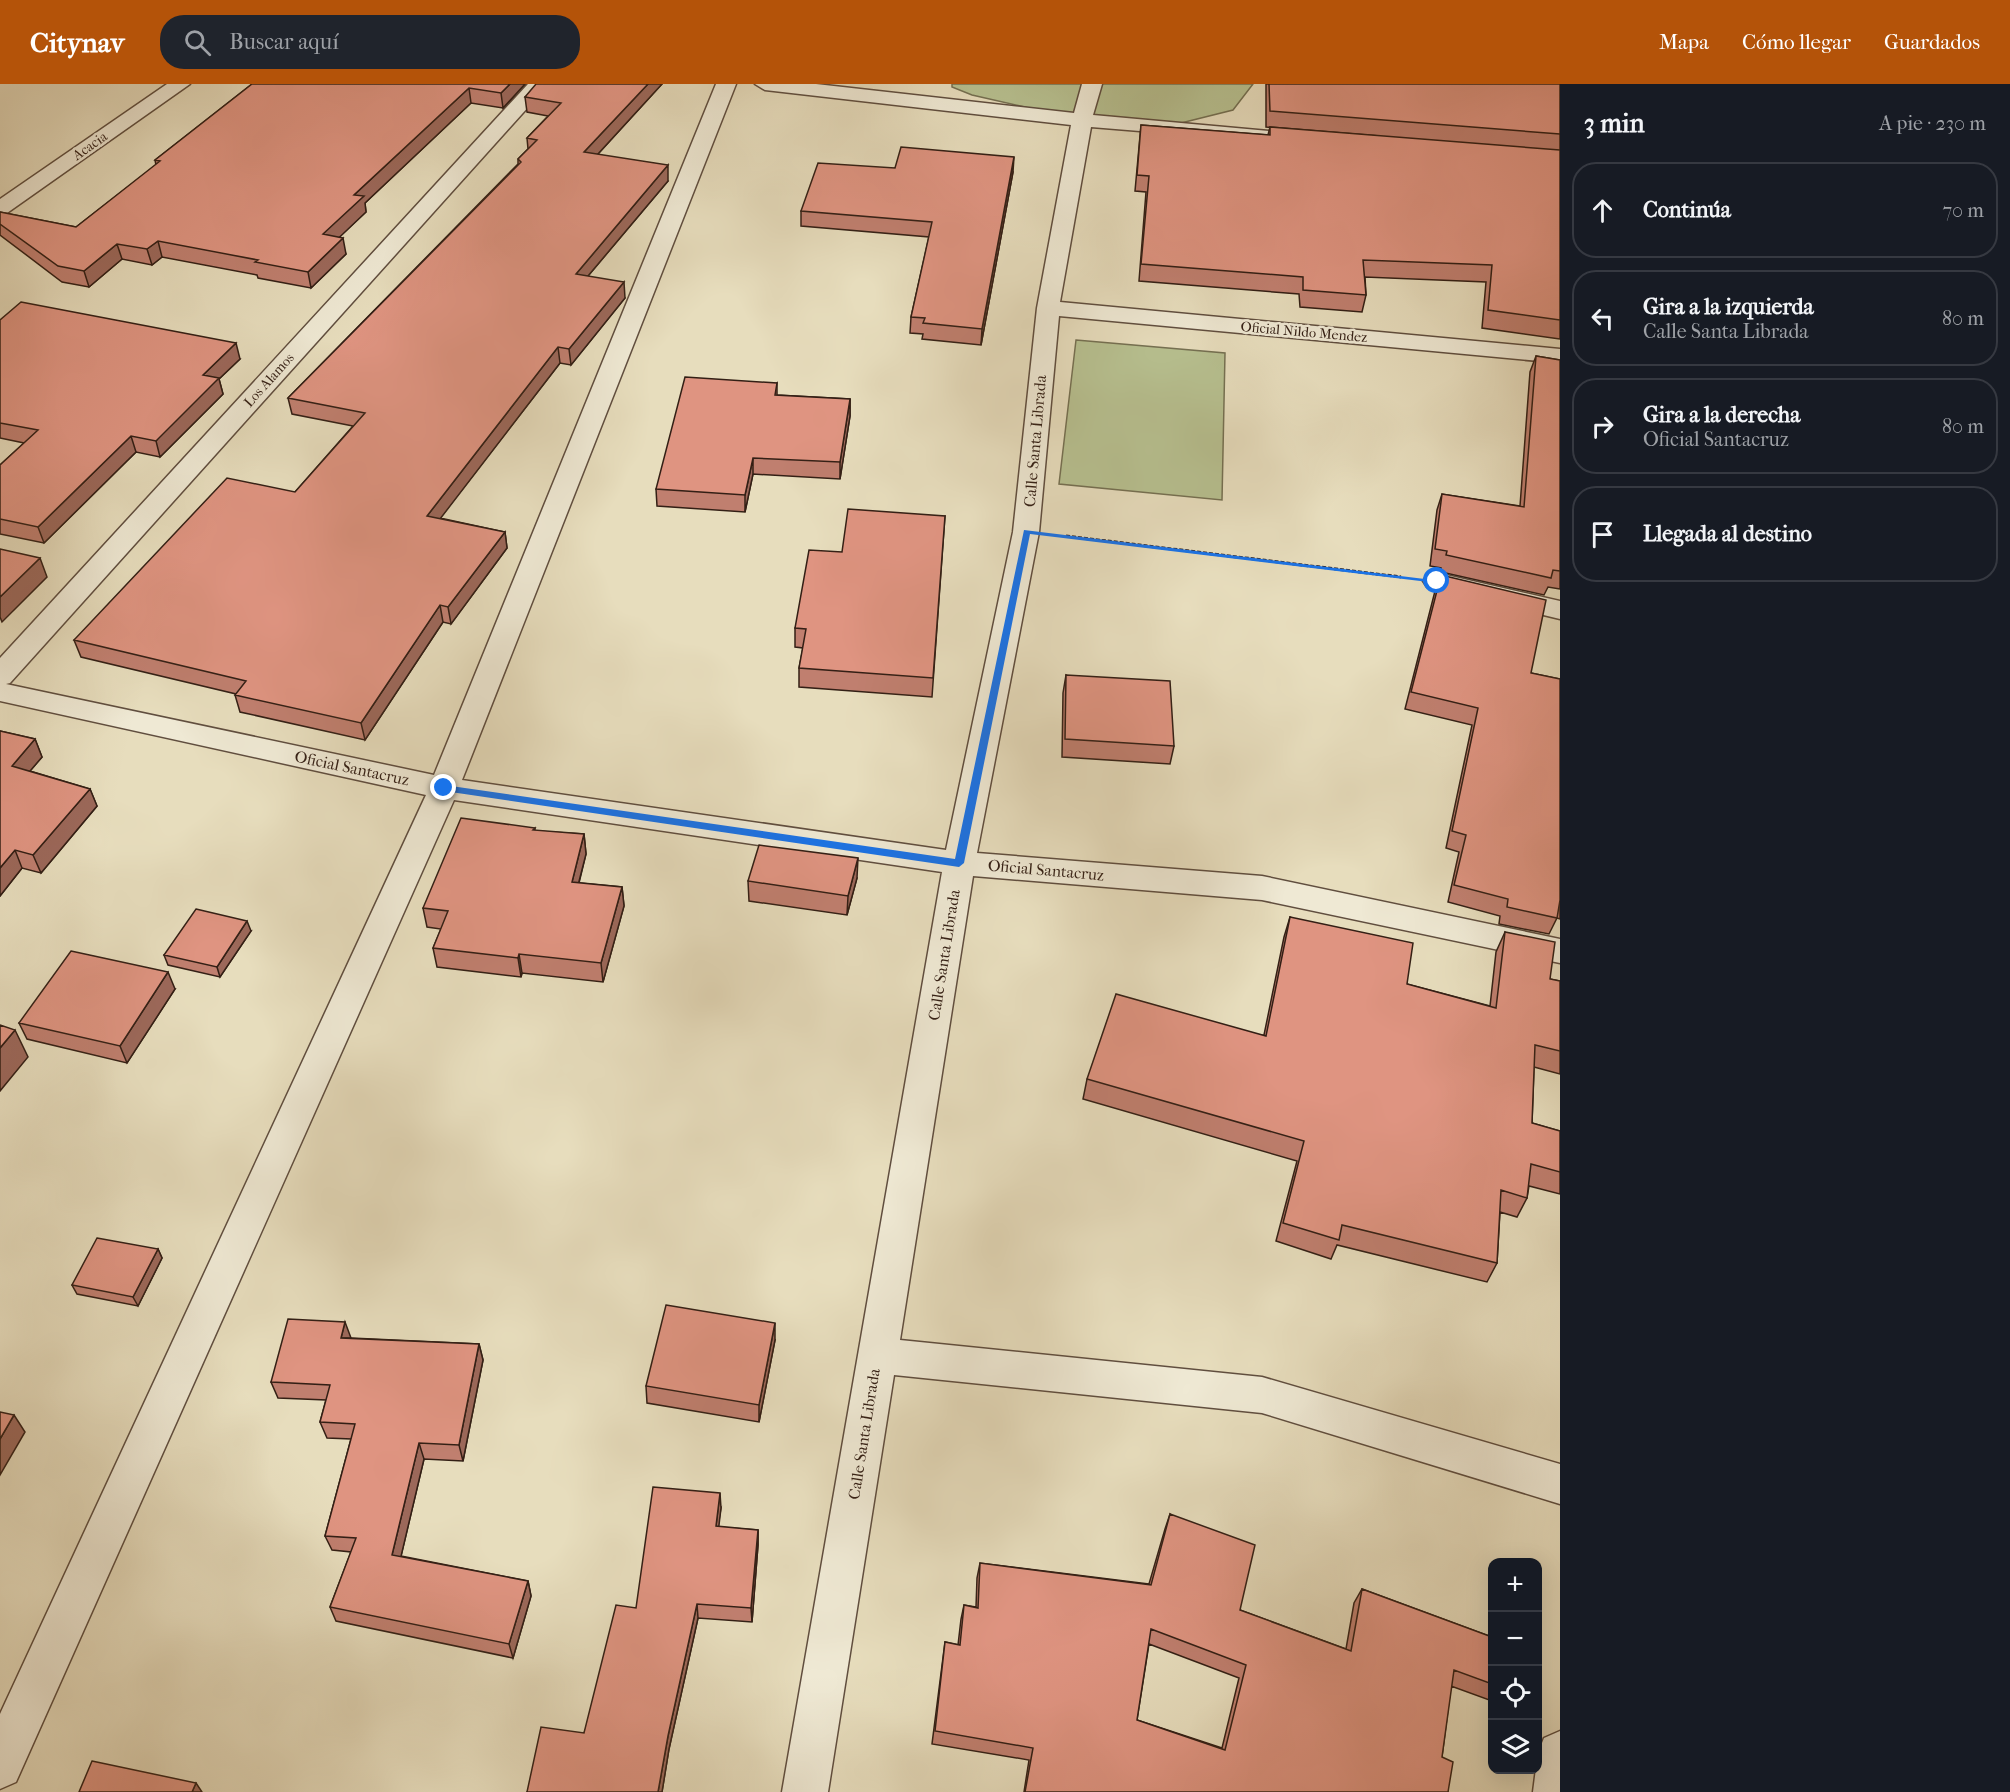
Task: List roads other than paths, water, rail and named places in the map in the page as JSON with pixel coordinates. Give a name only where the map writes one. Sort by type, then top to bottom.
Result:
[{"type":"street","name":"Acacia","points":[[0,209],[180,84]]},
{"type":"street","name":"Los Alamos","points":[[0,676],[539,84]]},
{"type":"street","points":[[0,1766],[444,788],[726,84]]},
{"type":"street","points":[[765,84],[827,88],[1082,120],[1285,137]]},
{"type":"street","name":"Calle Santa Librada","points":[[805,1792],[959,863],[1026,532],[1048,308],[1082,120],[1092,84]]},
{"type":"street","name":"Oficial Nildo Mendez","points":[[1048,308],[1560,356]]},
{"type":"street","points":[[1437,581],[1560,610]]},
{"type":"street","name":"Oficial Santacruz","points":[[0,693],[444,788],[959,863],[1262,888],[1560,951]]},
{"type":"street","points":[[878,1355],[1262,1395],[1560,1484]]},
{"type":"street","points":[[1556,1792],[1560,1754]]}]
